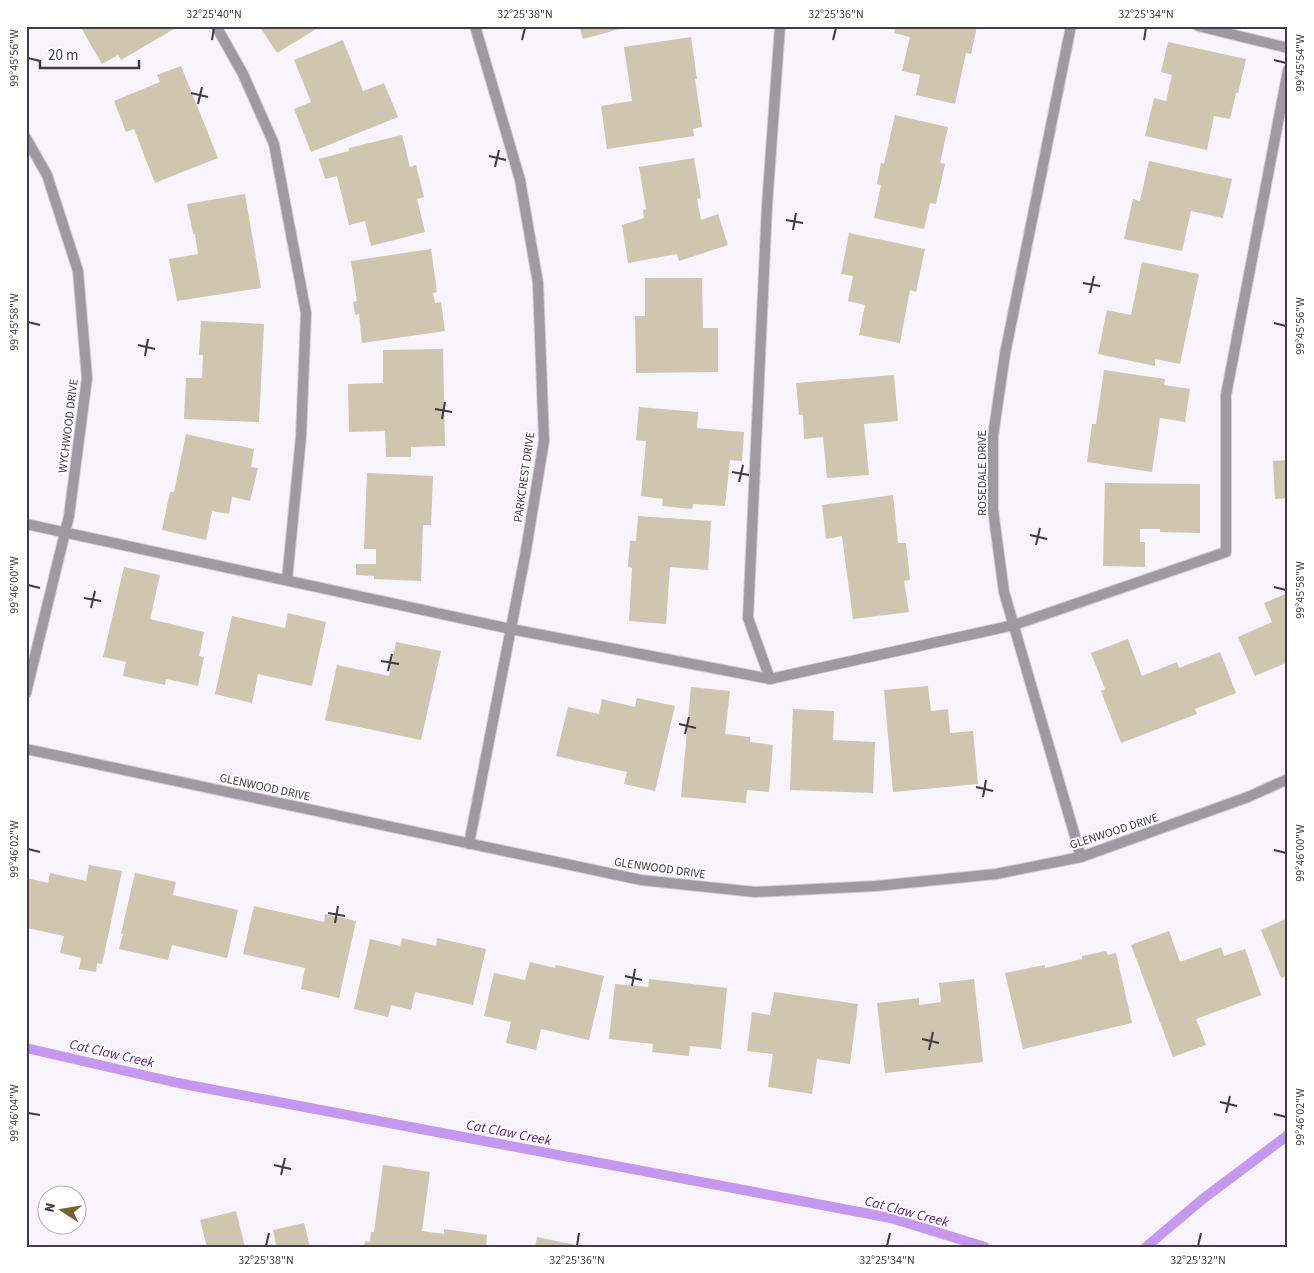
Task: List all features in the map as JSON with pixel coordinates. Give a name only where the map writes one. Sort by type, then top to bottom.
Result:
[{"type":"street","points":[[216,26],[244,74],[274,144],[306,313],[300,437],[287,580]]},
{"type":"street","name":"PARKCREST DRIVE","points":[[469,844],[525,556],[544,441],[538,283],[520,180],[475,26]]},
{"type":"street","points":[[770,679],[748,618],[768,206],[780,26]]},
{"type":"street","name":"ROSEDALE DRIVE","points":[[1072,26],[1005,354],[993,436],[993,510],[1004,592],[1081,856]]},
{"type":"street","points":[[1198,26],[1288,48]]},
{"type":"street","points":[[26,524],[511,629],[770,679],[1014,626],[1226,552],[1226,394],[1288,70]]},
{"type":"street","name":"WYCHWOOD DRIVE","points":[[26,138],[48,175],[78,271],[87,378],[70,516],[26,693]]},
{"type":"street","name":"GLENWOOD DRIVE","points":[[26,749],[641,880],[755,892],[876,886],[996,874],[1081,856],[1248,797],[1288,779]]},
{"type":"building","points":[[80,26],[179,26],[121,60],[118,55],[102,64]]},
{"type":"building","points":[[261,26],[321,26],[277,53]]},
{"type":"building","points":[[579,26],[627,26],[627,27],[583,39]]},
{"type":"building","points":[[896,26],[977,26],[971,54],[966,53],[955,104],[916,95],[920,75],[902,71],[910,37],[894,33]]},
{"type":"building","points":[[691,37],[702,127],[693,129],[694,136],[607,149],[601,106],[632,101],[624,47]]},
{"type":"building","points":[[343,40],[363,91],[384,83],[398,117],[311,152],[294,109],[311,102],[294,60]]},
{"type":"building","points":[[1168,42],[1246,59],[1230,119],[1214,116],[1207,150],[1145,136],[1154,98],[1166,101],[1172,75],[1161,72]]},
{"type":"building","points":[[181,66],[218,158],[155,183],[134,129],[126,132],[114,101],[160,82],[157,75]]},
{"type":"building","points":[[895,115],[948,127],[940,163],[945,164],[936,204],[930,203],[924,229],[874,218],[881,185],[877,184],[881,163],[884,164]]},
{"type":"building","points":[[402,135],[410,167],[416,165],[424,197],[417,199],[425,232],[371,246],[365,221],[349,225],[337,176],[325,179],[319,159],[349,151],[349,148]]},
{"type":"building","points":[[694,158],[701,198],[697,199],[701,220],[718,214],[728,245],[679,261],[677,254],[628,263],[622,225],[644,218],[643,210],[646,209],[639,167]]},
{"type":"building","points":[[1149,161],[1232,179],[1223,218],[1191,211],[1182,251],[1124,239],[1133,199],[1140,201]]},
{"type":"building","points":[[245,194],[261,288],[177,301],[169,259],[198,254],[187,204]]},
{"type":"building","points":[[849,233],[925,249],[916,292],[910,290],[900,343],[859,335],[865,305],[848,301],[853,276],[841,274]]},
{"type":"building","points":[[431,249],[437,292],[433,293],[435,303],[441,302],[445,331],[362,343],[359,314],[355,315],[353,302],[357,301],[351,261]]},
{"type":"building","points":[[1142,262],[1199,274],[1180,364],[1155,359],[1155,366],[1098,354],[1107,310],[1131,315]]},
{"type":"building","points":[[645,278],[702,278],[703,328],[718,328],[718,372],[636,373],[635,316],[645,316]]},
{"type":"building","points":[[201,321],[264,324],[259,422],[184,419],[186,378],[202,378],[203,355],[199,355]]},
{"type":"building","points":[[443,349],[445,446],[411,447],[411,457],[386,457],[385,431],[349,432],[348,384],[383,383],[383,350]]},
{"type":"building","points":[[1104,370],[1165,379],[1164,385],[1190,389],[1185,422],[1160,418],[1152,472],[1087,462],[1092,424],[1096,424]]},
{"type":"building","points":[[894,375],[898,421],[864,424],[869,475],[827,478],[823,437],[804,439],[803,415],[799,415],[796,383]]},
{"type":"building","points":[[639,407],[698,412],[697,428],[744,432],[742,461],[730,460],[725,506],[693,504],[692,509],[662,506],[663,499],[641,496],[646,441],[636,440]]},
{"type":"building","points":[[186,434],[254,449],[251,467],[258,468],[250,501],[232,497],[229,514],[212,511],[206,540],[162,530],[170,492],[174,492]]},
{"type":"building","points":[[1288,460],[1288,498],[1275,499],[1273,461]]},
{"type":"building","points":[[367,473],[433,476],[431,525],[423,525],[421,581],[374,579],[374,576],[356,575],[356,564],[376,564],[376,549],[364,549]]},
{"type":"building","points":[[1105,483],[1200,484],[1200,533],[1160,532],[1160,529],[1140,529],[1140,542],[1145,542],[1145,567],[1103,566]]},
{"type":"building","points":[[893,495],[898,543],[906,543],[910,580],[904,581],[909,612],[853,619],[842,536],[826,539],[822,505]]},
{"type":"building","points":[[638,516],[711,521],[708,570],[670,567],[666,624],[629,621],[632,568],[628,567],[630,541],[636,541]]},
{"type":"building","points":[[124,567],[160,575],[150,619],[204,632],[199,656],[204,657],[198,686],[166,679],[165,685],[123,676],[126,662],[103,657]]},
{"type":"building","points":[[1288,593],[1288,662],[1255,676],[1238,637],[1272,622],[1264,603]]},
{"type":"building","points":[[288,613],[326,622],[312,686],[258,674],[252,703],[215,694],[232,616],[285,628]]},
{"type":"building","points":[[1128,639],[1142,676],[1177,662],[1179,668],[1220,652],[1236,693],[1195,709],[1197,714],[1121,743],[1101,691],[1105,689],[1091,653]]},
{"type":"building","points":[[396,642],[441,651],[421,740],[325,720],[337,665],[389,676]]},
{"type":"building","points":[[928,686],[931,711],[948,709],[950,733],[973,731],[978,784],[893,792],[884,690]]},
{"type":"building","points":[[691,687],[730,691],[725,734],[750,737],[750,742],[773,745],[769,792],[747,790],[746,803],[681,797]]},
{"type":"building","points":[[637,698],[675,706],[655,791],[624,784],[627,772],[556,756],[568,707],[599,714],[602,699],[635,707]]},
{"type":"building","points":[[793,709],[834,711],[833,740],[875,742],[873,793],[790,790]]},
{"type":"building","points":[[89,865],[122,871],[102,964],[97,963],[96,972],[79,969],[81,958],[60,953],[64,936],[27,928],[26,926],[26,878],[48,883],[50,873],[86,881]]},
{"type":"building","points":[[135,873],[176,882],[173,895],[238,910],[227,958],[172,945],[168,960],[119,949]]},
{"type":"building","points":[[254,906],[324,922],[325,914],[356,921],[339,998],[301,989],[305,968],[243,954]]},
{"type":"building","points":[[1288,918],[1288,975],[1281,978],[1261,930]]},
{"type":"building","points":[[1169,931],[1180,962],[1221,947],[1224,956],[1245,949],[1261,995],[1196,1019],[1206,1045],[1173,1057],[1131,945]]},
{"type":"building","points":[[402,938],[436,946],[437,938],[486,949],[473,1005],[415,992],[411,1010],[391,1005],[388,1017],[354,1009],[370,939],[400,946]]},
{"type":"building","points":[[1106,951],[1108,955],[1116,953],[1132,1023],[1023,1049],[1005,973],[1045,965],[1045,968],[1082,959],[1082,956]]},
{"type":"building","points":[[530,962],[555,968],[556,965],[604,976],[589,1040],[541,1029],[536,1050],[506,1043],[511,1022],[484,1016],[494,973],[525,980]]},
{"type":"building","points":[[649,979],[727,988],[721,1049],[690,1046],[689,1056],[652,1052],[653,1044],[609,1039],[615,984],[648,987]]},
{"type":"building","points":[[974,979],[983,1062],[885,1073],[877,1003],[919,998],[919,1005],[941,1002],[939,983]]},
{"type":"building","points":[[774,992],[858,1004],[850,1064],[817,1059],[812,1094],[768,1087],[773,1054],[747,1051],[752,1012],[770,1015]]},
{"type":"building","points":[[383,1165],[430,1172],[422,1231],[444,1234],[444,1229],[487,1235],[486,1247],[364,1247],[365,1241],[370,1242],[371,1232],[374,1232]]},
{"type":"building","points":[[236,1211],[245,1247],[207,1247],[200,1220]]},
{"type":"building","points":[[304,1223],[310,1247],[273,1247],[276,1245],[273,1230]]},
{"type":"building","points":[[537,1237],[576,1245],[576,1247],[535,1247]]},
{"type":"waterway","name":"Cat Claw Creek","points":[[26,1048],[178,1083],[891,1218],[985,1247]]},
{"type":"waterway","name":"Cat Claw Creek","points":[[1146,1247],[1204,1198],[1288,1135]]}]
